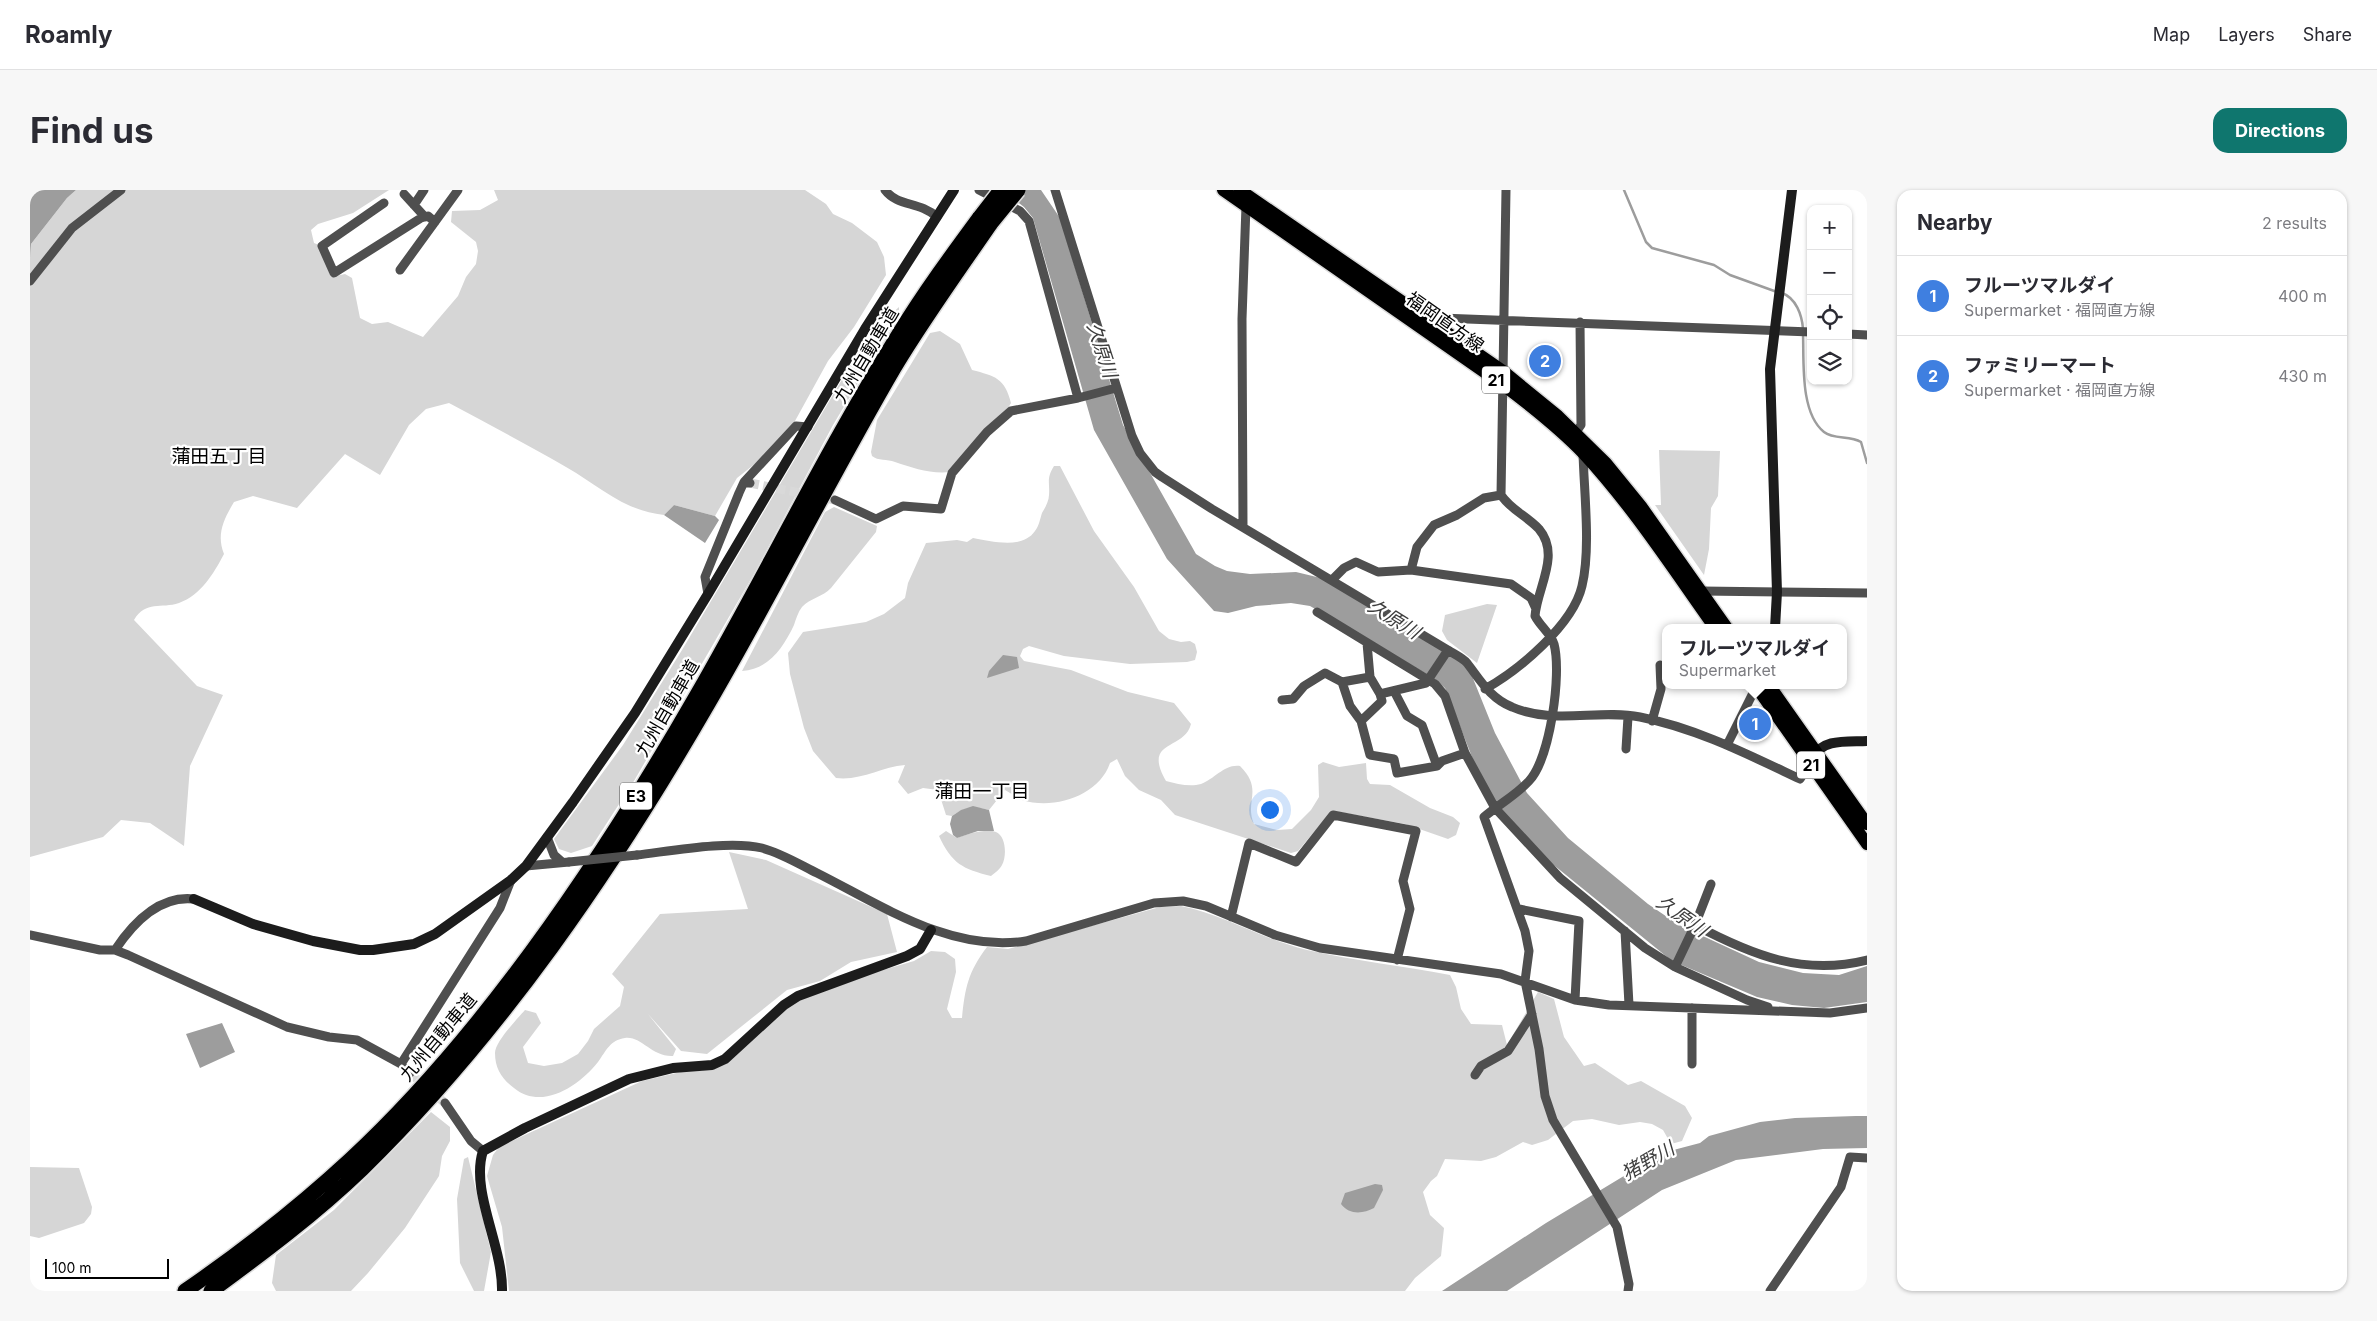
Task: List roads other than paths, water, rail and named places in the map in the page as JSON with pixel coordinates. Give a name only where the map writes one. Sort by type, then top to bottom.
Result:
[{"type":"highway","name":"九州自動車道","points":[[211,1291],[274,1243],[360,1170],[458,1064],[549,950],[622,844],[675,759],[895,366],[986,220],[1000,190]]},
{"type":"highway","name":"九州自動車道","points":[[185,1291],[226,1263],[288,1214],[350,1160],[417,1091],[510,980],[575,889],[662,754],[883,360],[943,267],[986,220],[1018,190]]},
{"type":"main road","name":"福岡直方線","points":[[1223,190],[1503,378],[1582,453],[1614,488],[1712,624]]},
{"type":"main road","name":"福岡直方線","points":[[1240,190],[1436,325],[1576,432],[1606,463],[1640,506],[1724,624]]},
{"type":"main road","name":"21","points":[[1761,689],[1810,764],[1867,844]]},
{"type":"main road","name":"21","points":[[1762,689],[1816,751],[1867,824]]},
{"type":"street","points":[[30,282],[72,228],[121,190]]},
{"type":"street","points":[[414,205],[424,190]]},
{"type":"street","points":[[400,270],[458,190]]},
{"type":"street","points":[[885,190],[892,199],[927,208],[937,216]]},
{"type":"street","points":[[115,950],[128,933],[161,904],[184,898],[194,899],[253,924],[313,941],[360,950],[374,950],[414,944],[435,934],[511,880],[526,866],[630,720],[708,594],[865,329],[954,190]]},
{"type":"street","points":[[979,190],[1020,211],[1029,221],[1078,398]]},
{"type":"street","points":[[1055,190],[1113,388],[1132,436],[1140,453],[1155,472],[1196,500],[1243,526],[1448,650],[1466,662],[1485,689],[1495,698],[1530,714],[1628,717],[1652,721],[1726,745],[1800,779],[1816,751],[1826,744],[1867,741]]},
{"type":"street","points":[[1506,190],[1501,495],[1509,507],[1538,528],[1546,539],[1546,578],[1535,616],[1554,643],[1558,670],[1553,716],[1539,764],[1525,785],[1484,817],[1506,883],[1519,909],[1529,951],[1525,981],[1545,1096],[1553,1120],[1614,1224],[1628,1291]]},
{"type":"street","points":[[1776,624],[1777,592],[1770,369],[1792,190]]},
{"type":"street","points":[[404,194],[425,217],[435,222]]},
{"type":"street","points":[[384,203],[322,246],[334,273],[425,217]]},
{"type":"street","points":[[1243,526],[1242,329],[1246,206]]},
{"type":"street","points":[[1436,325],[1442,318],[1807,332]]},
{"type":"street","points":[[1576,432],[1581,425],[1580,322]]},
{"type":"street","points":[[1852,334],[1867,335]]},
{"type":"street","points":[[835,500],[876,519],[903,506],[941,509],[952,473],[1002,417],[1011,411],[1078,398],[1113,388]]},
{"type":"street","points":[[708,594],[705,577],[747,482],[796,426],[808,427]]},
{"type":"street","points":[[1485,689],[1499,681],[1551,638],[1573,608],[1582,586],[1586,534],[1582,453]]},
{"type":"street","points":[[1411,570],[1417,547],[1434,525],[1457,515],[1484,498],[1501,495]]},
{"type":"street","points":[[1332,580],[1344,568],[1356,562],[1378,572],[1411,570],[1511,584],[1531,598],[1536,609]]},
{"type":"street","points":[[1702,591],[1867,593]]},
{"type":"street","points":[[1318,612],[1367,644],[1435,684],[1445,696],[1466,753],[1495,808],[1560,878],[1645,948],[1675,967],[1747,1000],[1781,1010]]},
{"type":"street","points":[[1361,721],[1382,701],[1370,677],[1367,644]]},
{"type":"street","points":[[1380,694],[1426,684],[1448,650]]},
{"type":"street","points":[[1652,721],[1661,689],[1660,665]]},
{"type":"street","points":[[1282,700],[1293,699],[1304,686],[1325,673],[1342,682],[1370,677]]},
{"type":"street","points":[[1342,682],[1350,706],[1361,721],[1370,755],[1394,759],[1397,773],[1437,766],[1442,761],[1466,753]]},
{"type":"street","points":[[1726,745],[1757,689]]},
{"type":"street","points":[[1394,691],[1407,716],[1422,726],[1437,766]]},
{"type":"street","points":[[1626,749],[1628,717]]},
{"type":"street","points":[[1231,917],[1249,843],[1296,862],[1333,815],[1416,831],[1403,881],[1410,909],[1397,960]]},
{"type":"street","points":[[547,837],[554,855],[566,862]]},
{"type":"street","points":[[526,866],[731,846],[760,848],[786,857],[931,930],[984,942],[1010,944],[1168,901],[1183,901],[1206,906],[1275,935],[1320,948],[1501,974],[1576,1000],[1609,1005],[1830,1013],[1867,1008]]},
{"type":"street","points":[[401,1064],[500,908],[511,880]]},
{"type":"street","points":[[1675,967],[1695,925],[1711,884]]},
{"type":"street","points":[[1519,909],[1579,921],[1576,1000]]},
{"type":"street","points":[[1695,925],[1770,958],[1801,964],[1839,966],[1867,960]]},
{"type":"street","points":[[502,1291],[498,1252],[478,1179],[479,1164],[483,1151],[525,1128],[629,1079],[673,1068],[712,1065],[725,1059],[784,1005],[798,996],[907,956],[920,949],[931,930]]},
{"type":"street","points":[[1626,931],[1629,1005]]},
{"type":"street","points":[[30,935],[100,950],[115,950],[287,1027],[329,1037],[357,1040],[401,1064],[410,1073]]},
{"type":"street","points":[[1692,1008],[1692,1064]]},
{"type":"street","points":[[1475,1075],[1481,1066],[1508,1052],[1532,1014]]},
{"type":"street","points":[[444,1103],[467,1136],[483,1151]]},
{"type":"street","points":[[1770,1291],[1841,1186],[1850,1157],[1867,1158]]},
{"type":"waterway","points":[[1624,190],[1646,242],[1652,248],[1714,265],[1730,275],[1777,292]]},
{"type":"waterway","points":[[1782,293],[1795,303],[1803,329]]},
{"type":"waterway","points":[[1803,334],[1805,386],[1811,413],[1816,423],[1824,432],[1861,442],[1867,463]]},
{"type":"tunnel","points":[[750,483],[835,500]]},
{"type":"tunnel","points":[[410,1073],[445,1103]]},
{"type":"place","name":"ファミリーマート","points":[[1545,361]]},
{"type":"place","name":"フルーツマルダイ","points":[[1755,724]]},
{"type":"district","name":"蒲田五丁目","points":[[219,456]]},
{"type":"district","name":"蒲田一丁目","points":[[982,791]]},
{"type":"water label","name":"久原川","points":[[1102,350]]},
{"type":"water label","name":"久原川","points":[[1394,619]]},
{"type":"water label","name":"久原川","points":[[1682,916]]},
{"type":"water label","name":"猪野川","points":[[1648,1161]]}]
